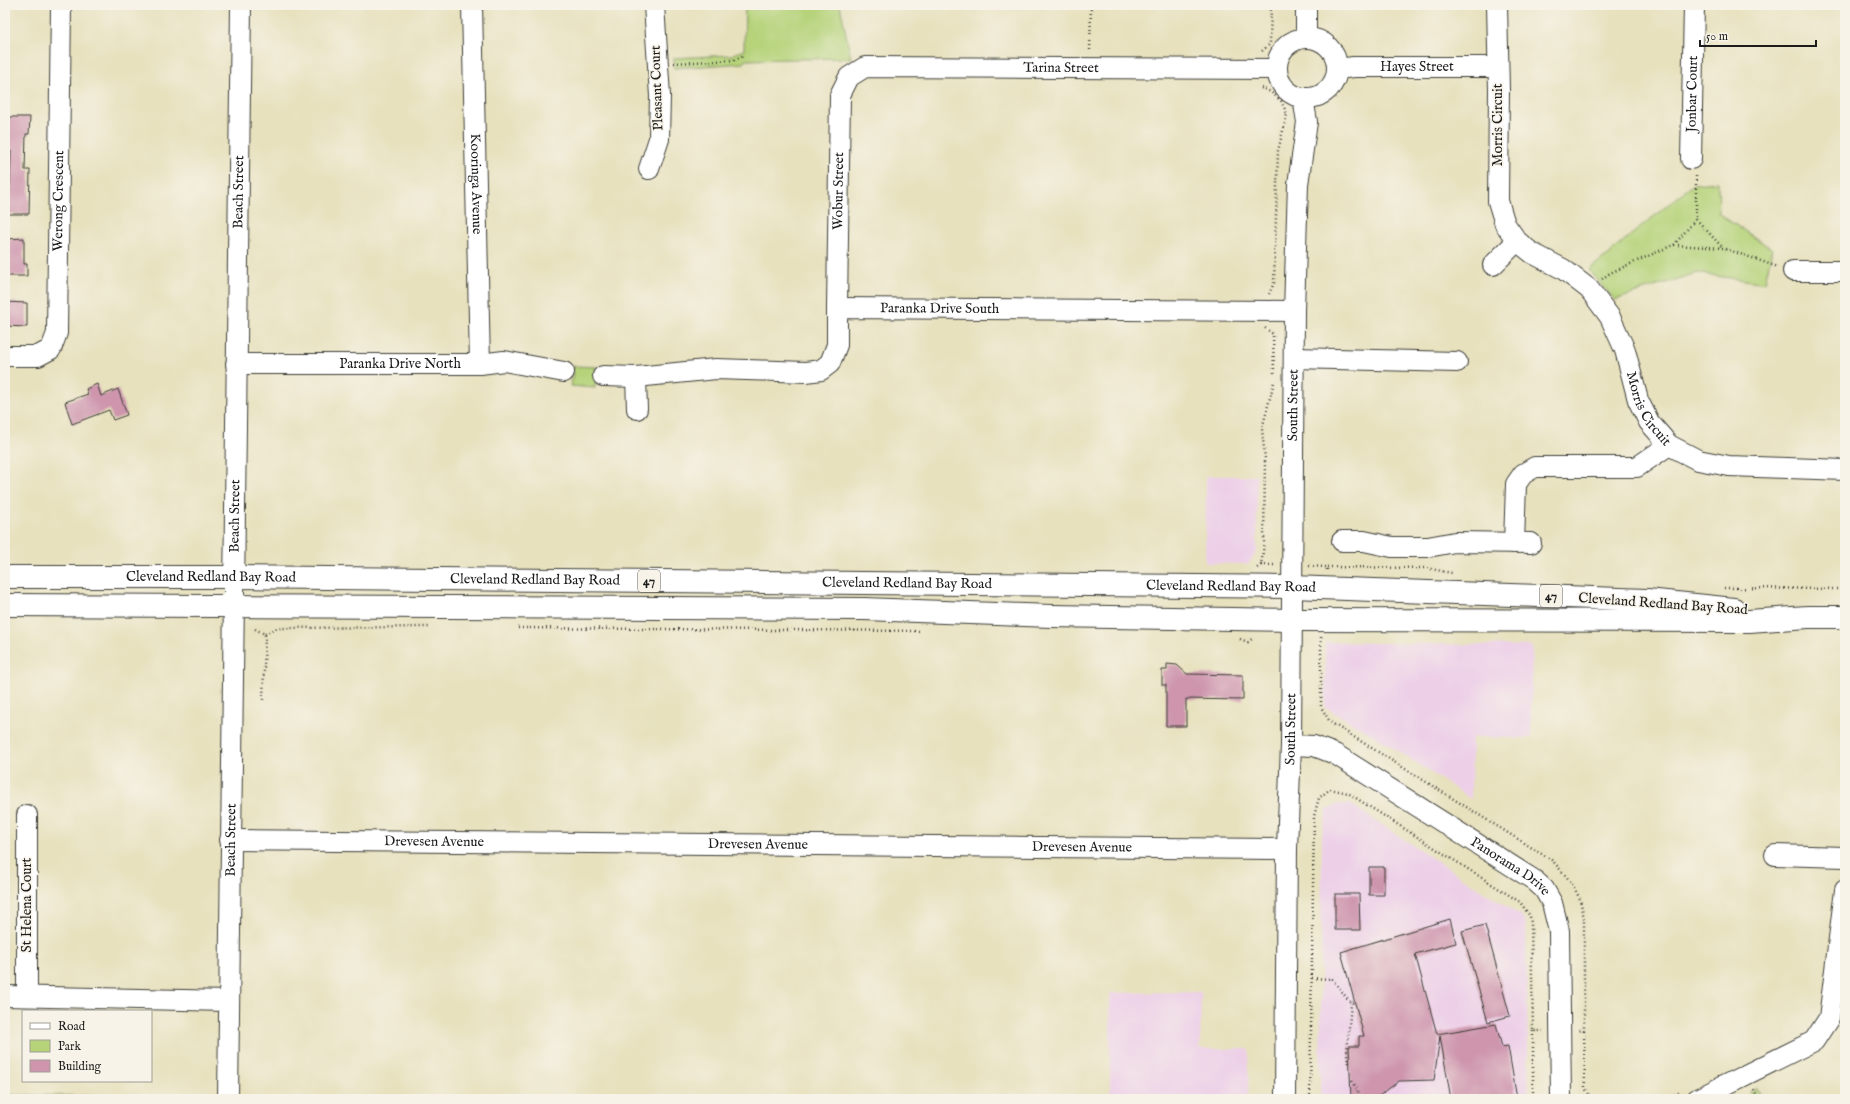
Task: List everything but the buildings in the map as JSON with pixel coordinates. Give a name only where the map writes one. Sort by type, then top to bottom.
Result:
[{"type":"highway","name":"Cleveland Redland Bay Road","points":[[5,577],[233,577],[1292,587],[1647,600],[1808,616],[1845,617]]},
{"type":"highway","name":"Cleveland Redland Bay Road","points":[[5,605],[864,609],[1051,616],[1292,620],[1749,621],[1808,616]]},
{"type":"street","name":"Werong Crescent","points":[[5,356],[38,356],[50,349],[57,333],[62,5]]},
{"type":"street","name":"Beach Street","points":[[228,1099],[240,5]]},
{"type":"street","name":"Kooringa Avenue","points":[[472,5],[480,364]]},
{"type":"street","name":"Pleasant Court","points":[[649,170],[659,139],[660,96],[654,5]]},
{"type":"street","points":[[1306,5],[1306,37]]},
{"type":"street","name":"Morris Circuit","points":[[1497,5],[1497,67],[1499,90],[1498,201],[1505,224],[1517,241],[1532,253],[1563,269],[1589,289],[1610,317],[1624,350],[1638,400],[1650,422],[1669,446],[1698,460],[1729,466],[1845,470]]},
{"type":"street","name":"Jonbar Court","points":[[1691,159],[1694,5]]},
{"type":"street","points":[[1306,37],[1318,39],[1328,46],[1335,57],[1337,69],[1335,79],[1330,88],[1318,96],[1303,98],[1293,95],[1284,89],[1279,80],[1268,69],[1284,47],[1294,40],[1306,37]]},
{"type":"street","name":"Hayes Street","points":[[1337,69],[1354,66],[1497,67]]},
{"type":"street","name":"Tarina Street","points":[[849,77],[866,67],[1268,69]]},
{"type":"street","name":"Wobur Street","points":[[837,308],[840,95],[849,77]]},
{"type":"street","name":"South Street","points":[[1285,1099],[1287,849],[1291,745],[1294,311],[1298,184],[1307,128],[1303,98]]},
{"type":"street","points":[[1493,265],[1517,241]]},
{"type":"street","points":[[1793,271],[1845,271]]},
{"type":"street","points":[[603,376],[636,377],[716,369],[806,372],[821,370],[830,363],[837,345],[837,308]]},
{"type":"street","name":"Paranka Drive South","points":[[837,308],[1294,311]]},
{"type":"street","name":"South Street","points":[[1294,358],[1457,362]]},
{"type":"street","name":"Paranka Drive North","points":[[236,364],[480,364],[504,361],[564,372]]},
{"type":"street","points":[[636,377],[637,409]]},
{"type":"street","points":[[1342,541],[1364,541],[1392,547],[1428,547],[1455,542],[1523,543],[1516,484],[1523,474],[1535,467],[1637,467],[1669,446]]},
{"type":"street","name":"Panorama Drive","points":[[1291,745],[1314,746],[1335,754],[1534,880],[1544,889],[1552,903],[1559,932],[1561,1099]]},
{"type":"street","name":"St Helena Court","points":[[27,815],[27,996]]},
{"type":"street","name":"Drevesen Avenue","points":[[230,840],[1287,849]]},
{"type":"street","points":[[1775,855],[1845,857]]},
{"type":"street","points":[[1690,1095],[1814,1041],[1829,1018],[1845,890]]},
{"type":"street","points":[[5,996],[228,1001]]},
{"type":"path","points":[[1089,69],[1091,5]]},
{"type":"path","points":[[1253,571],[1262,565],[1265,459],[1262,429],[1274,384],[1273,334],[1262,325],[1263,298],[1270,294],[1274,283],[1278,151],[1287,114],[1281,101],[1261,88],[1268,69],[1261,52],[1270,44],[1271,5]]},
{"type":"path","points":[[657,64],[734,60],[744,56]]},
{"type":"path","points":[[1589,289],[1610,273],[1674,245],[1696,219],[1697,178],[1691,159]]},
{"type":"path","points":[[1696,219],[1724,248]]},
{"type":"path","points":[[1674,245],[1724,248],[1775,267],[1793,271]]},
{"type":"path","points":[[1423,592],[1428,547]]},
{"type":"path","points":[[1716,588],[1845,589]]},
{"type":"path","points":[[265,634],[277,628],[433,627]]},
{"type":"path","points":[[517,628],[922,631]]},
{"type":"path","points":[[256,629],[265,634]]},
{"type":"path","points":[[263,701],[265,634]]},
{"type":"path","points":[[1235,638],[1248,642],[1253,638]]},
{"type":"path","points":[[1321,638],[1321,707],[1330,722],[1554,861],[1571,882],[1580,899],[1584,918],[1585,1088],[1592,1099]]},
{"type":"path","points":[[1310,1099],[1314,816],[1319,798],[1330,789],[1348,793],[1520,902],[1530,916],[1534,1099]]},
{"type":"path","points":[[1312,978],[1332,979],[1353,1002],[1347,1054],[1349,1063]]},
{"type":"path","points":[[1533,1031],[1584,1030]]},
{"type":"path","points":[[1352,1081],[1358,1091],[1357,1099]]},
{"type":"path","points":[[1663,1099],[1690,1095]]},
{"type":"shaded area","points":[[1206,476],[1257,476],[1257,552],[1248,564],[1205,563]]},
{"type":"shaded area","points":[[1325,642],[1532,646],[1531,738],[1472,737],[1471,799],[1381,740],[1325,707]]},
{"type":"shaded area","points":[[1337,804],[1350,804],[1521,916],[1526,924],[1529,1099],[1320,1099],[1322,835],[1327,810]]},
{"type":"shaded area","points":[[1201,992],[1200,1049],[1249,1049],[1248,1099],[1110,1099],[1110,993]]},
{"type":"green space","points":[[745,5],[840,5],[851,58],[745,60],[744,63],[674,68],[674,58],[731,55],[744,50]]},
{"type":"green space","points":[[1718,182],[1719,214],[1772,249],[1765,283],[1696,273],[1615,300],[1589,270],[1693,184]]},
{"type":"green space","points":[[574,366],[596,367],[595,388],[571,386]]},
{"type":"green space","points":[[1757,1088],[1762,1099],[1752,1099],[1749,1092]]},
{"type":"green space","points":[[5,1095],[213,1097],[213,1099],[5,1099]]}]
